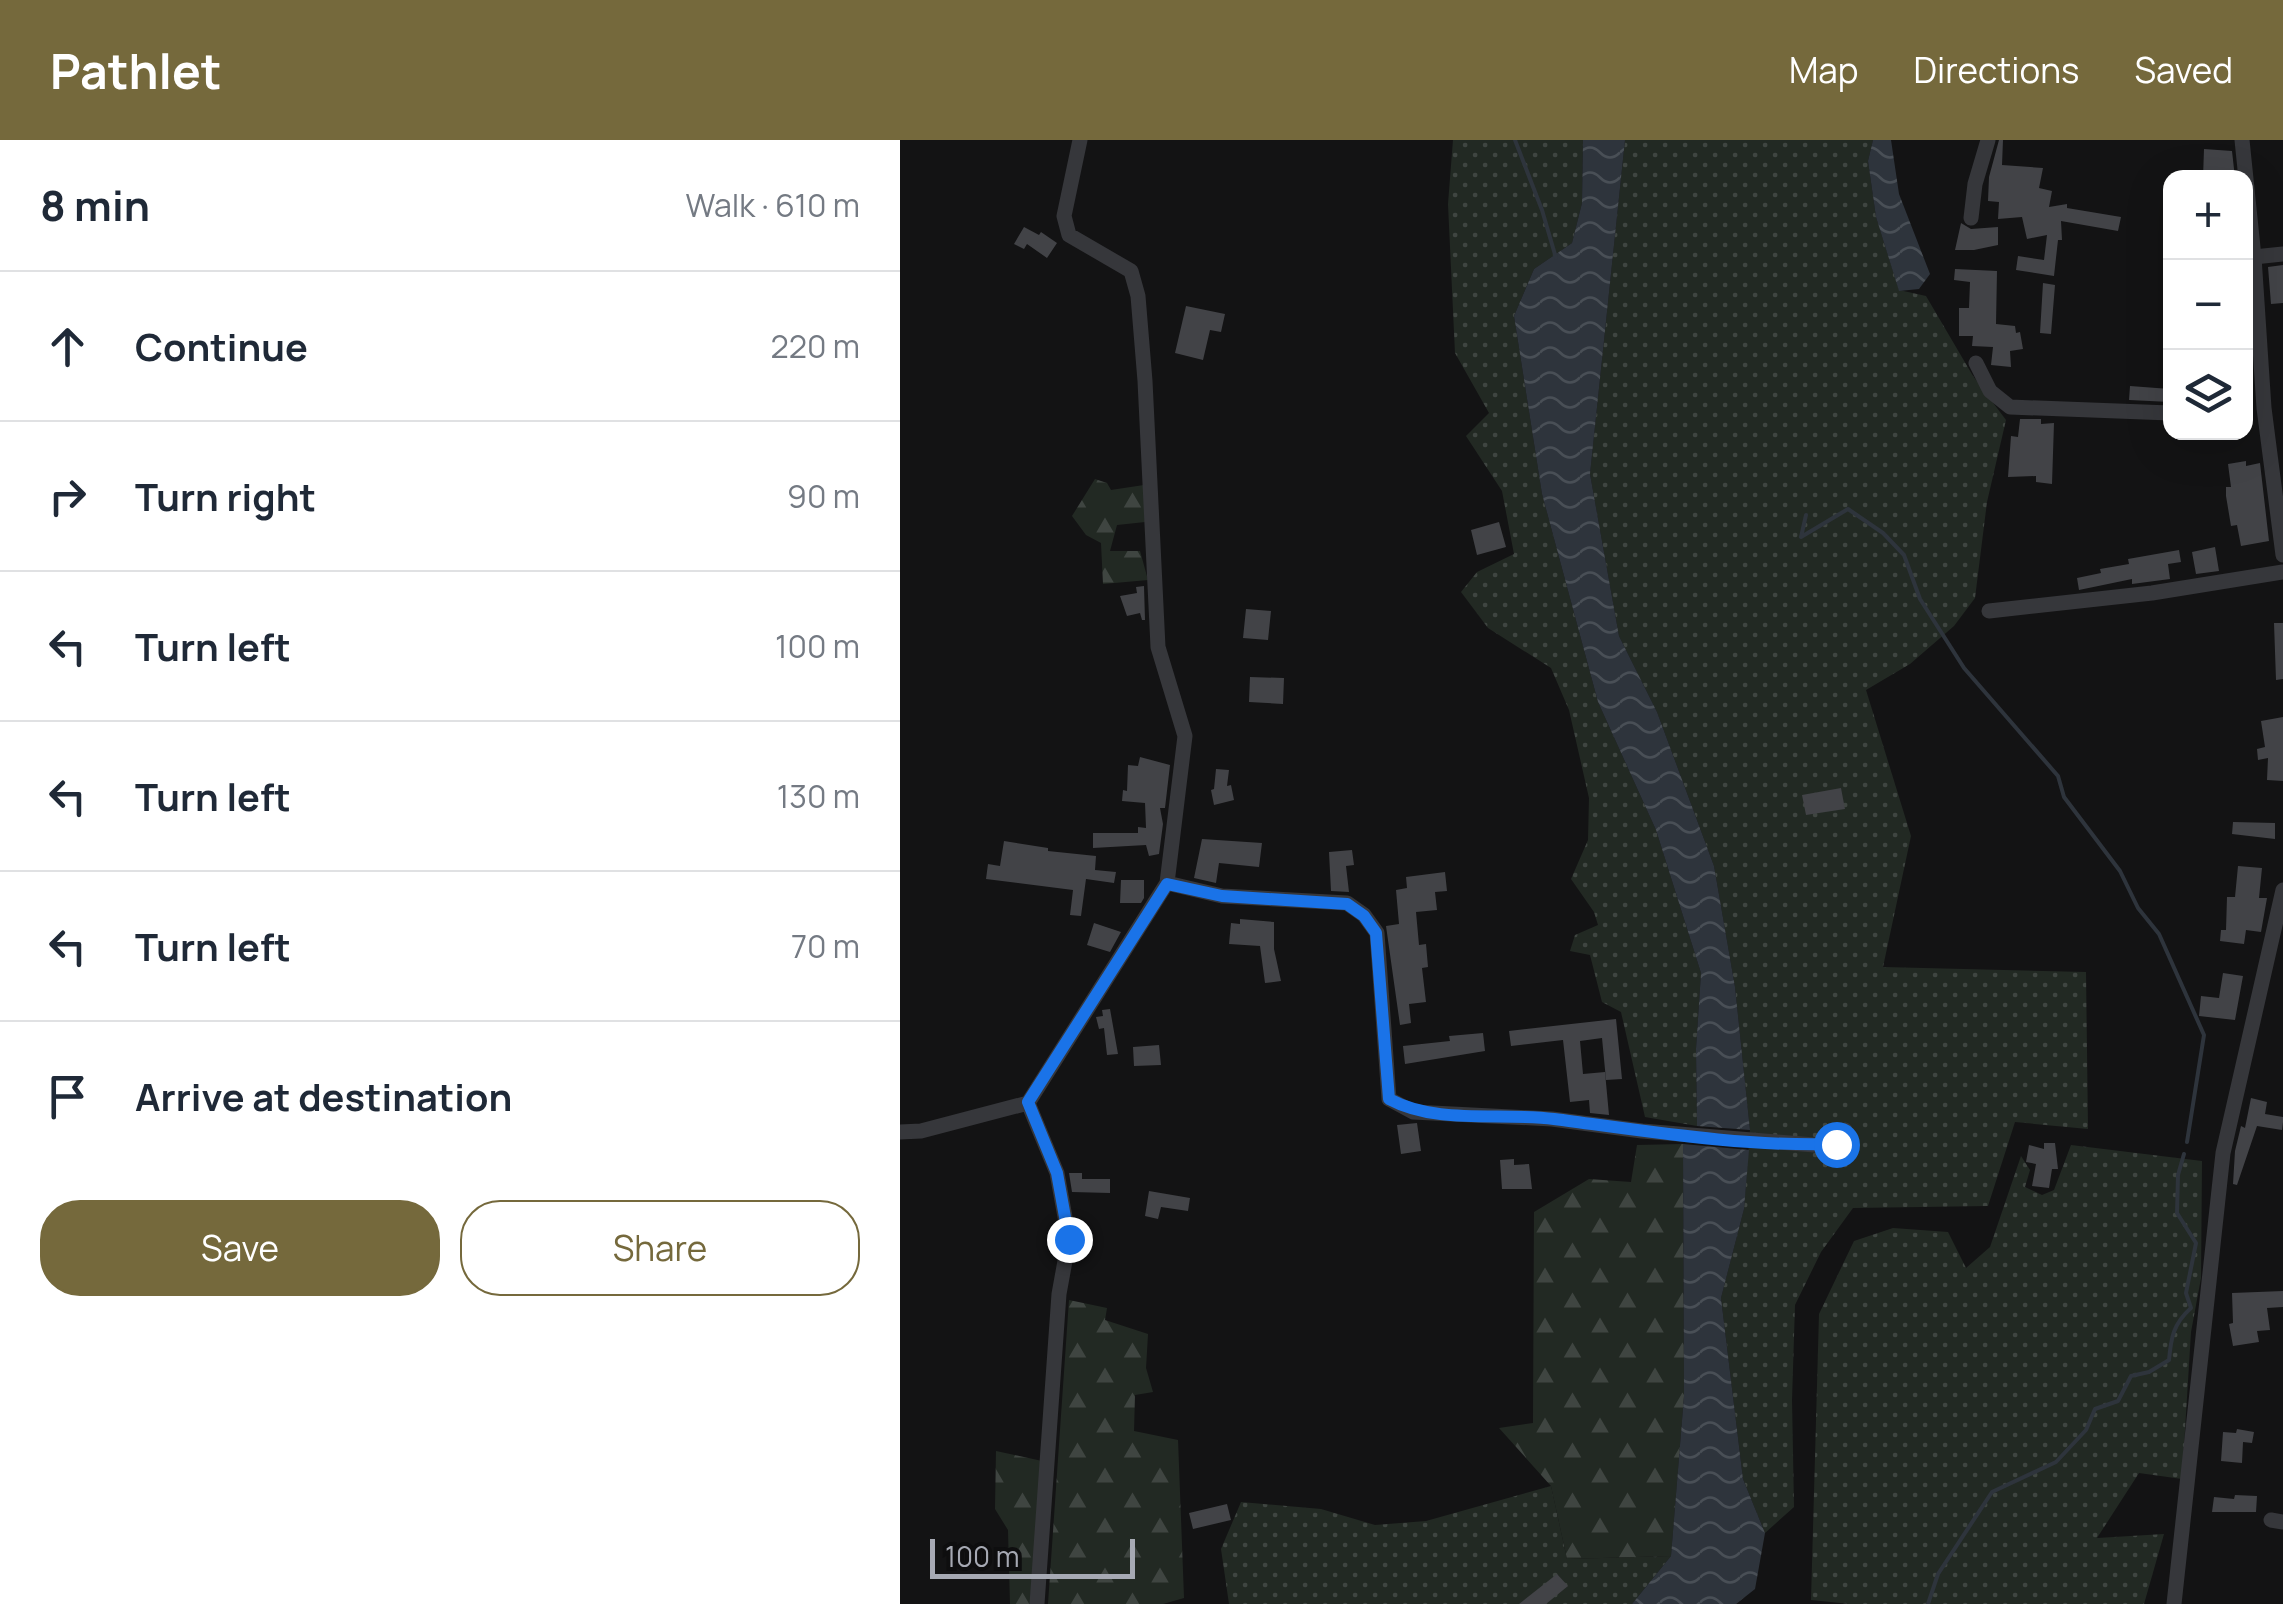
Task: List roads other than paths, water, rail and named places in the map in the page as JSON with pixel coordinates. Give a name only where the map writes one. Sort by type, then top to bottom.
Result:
[{"type":"street","points":[[900,1132],[921,1131],[1028,1102],[1167,884],[1185,736],[1158,647],[1146,381],[1138,296],[1132,271],[1069,235],[1064,216],[1080,140]]},
{"type":"street","points":[[1972,218],[1975,184],[1988,140]]},
{"type":"street","points":[[2242,140],[2264,414],[2283,556]]},
{"type":"street","points":[[2254,257],[2283,254]]},
{"type":"street","points":[[1976,363],[1990,390],[2010,407],[2163,413]]},
{"type":"street","points":[[2253,414],[2264,414]]},
{"type":"street","points":[[1989,611],[2075,603],[2283,572]]},
{"type":"street","points":[[1167,884],[1222,896],[1347,904],[1364,916],[1376,933],[1389,1099],[1413,1112],[1552,1119],[1642,1131],[1814,1144],[1836,1144],[1845,1130]]},
{"type":"street","points":[[2174,1604],[2223,1154],[2283,890]]},
{"type":"street","points":[[1028,1102],[1057,1173],[1069,1239],[1059,1294],[1036,1604]]},
{"type":"water","points":[[1583,140],[1625,140],[1590,474],[1619,636],[1657,712],[1714,866],[1735,987],[1750,1130],[1697,1126],[1696,1049],[1701,973],[1656,830],[1598,702],[1542,494],[1514,316],[1534,269],[1572,243],[1582,203]]},
{"type":"water","points":[[1873,140],[1891,140],[1899,194],[1930,274],[1919,289],[1899,291],[1876,217],[1868,161]]},
{"type":"water","points":[[1683,1144],[1749,1150],[1744,1209],[1721,1298],[1743,1479],[1765,1533],[1755,1589],[1736,1604],[1632,1604],[1671,1556],[1684,1396]]},
{"type":"waterway","points":[[1515,140],[1556,258]]},
{"type":"waterway","points":[[1806,515],[1801,537],[1848,509],[1883,533],[1904,555],[1920,599],[1964,668],[2058,776],[2064,797],[2120,871],[2138,908],[2159,934],[2204,1035],[2187,1142]]},
{"type":"waterway","points":[[1928,1604],[1938,1574],[1992,1492],[2056,1462],[2086,1430],[2095,1409],[2118,1401],[2131,1376],[2149,1372],[2169,1360],[2174,1332],[2191,1308],[2186,1293],[2196,1243],[2177,1213],[2178,1175],[2184,1154]]}]
